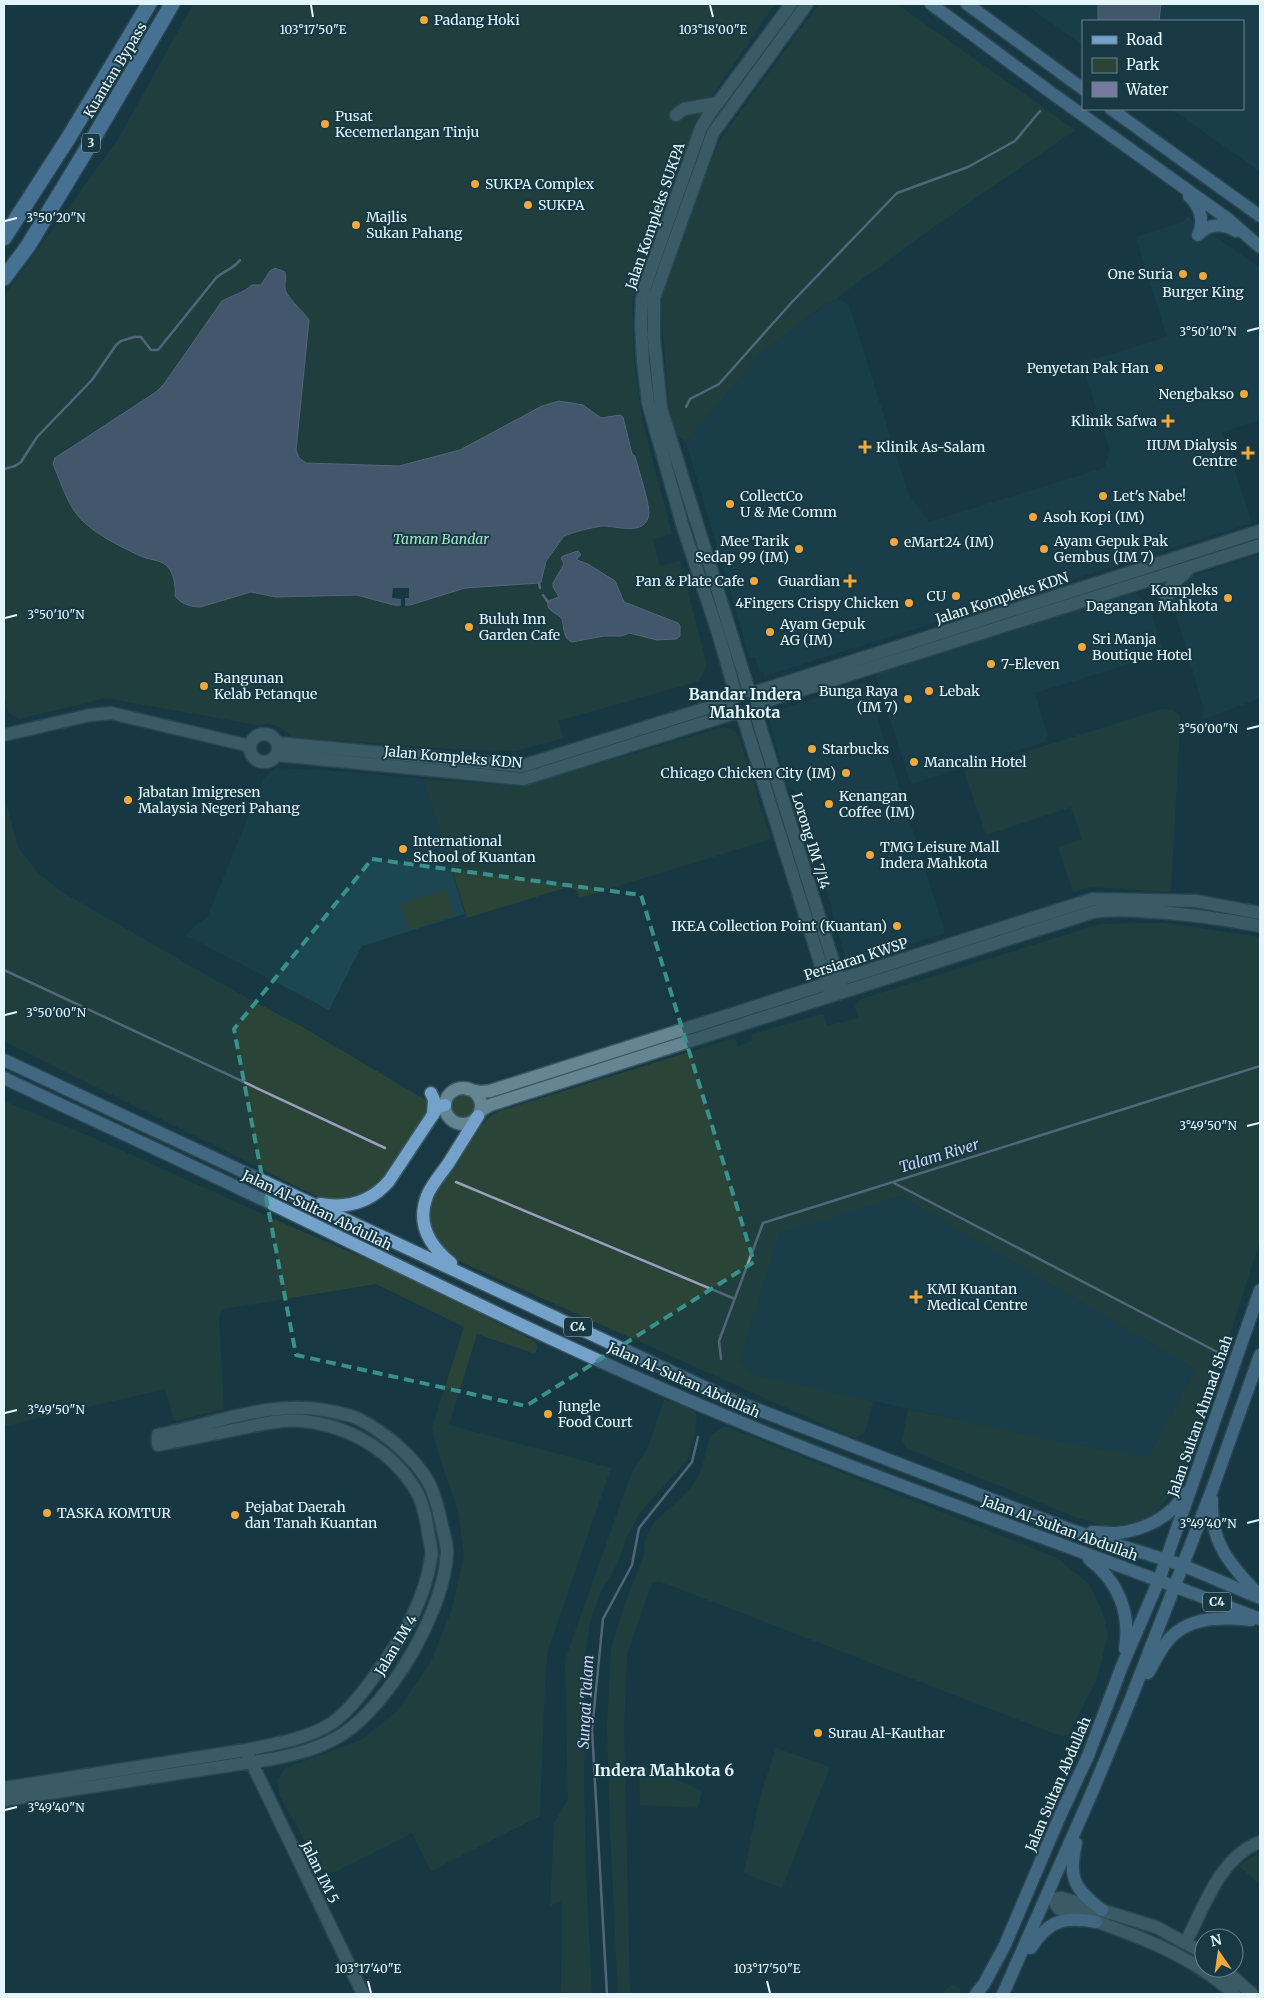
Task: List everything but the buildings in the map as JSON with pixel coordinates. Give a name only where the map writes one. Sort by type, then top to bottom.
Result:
[{"type":"highway","name":"Kuantan Bypass","points":[[4,238],[69,138],[149,4]]},
{"type":"highway","name":"Kuantan Bypass","points":[[4,278],[28,246],[172,4]]},
{"type":"main road","points":[[931,4],[1228,218],[1260,247]]},
{"type":"main road","points":[[967,4],[1082,88]]},
{"type":"main road","points":[[1112,110],[1260,216]]},
{"type":"main road","points":[[1169,177],[1192,199],[1198,208],[1201,224],[1198,235],[1206,227],[1222,225],[1229,227],[1260,247]]},
{"type":"main road","name":"Jalan Al-Sultan Abdullah","points":[[4,1060],[730,1399],[1074,1532],[1182,1565],[1260,1597]]},
{"type":"main road","name":"Jalan Al-Sultan Abdullah","points":[[4,1078],[255,1196],[526,1327],[733,1419],[1068,1548],[1159,1580],[1260,1619]]},
{"type":"main road","points":[[431,1093],[434,1100],[433,1116]]},
{"type":"main road","points":[[306,1201],[330,1206],[346,1206],[364,1201],[380,1192],[439,1106],[445,1105]]},
{"type":"main road","points":[[464,1274],[437,1251],[429,1240],[424,1226],[423,1213],[427,1196],[479,1113]]},
{"type":"main road","name":"Jalan Sultan Ahmad Shah","points":[[1159,1580],[1260,1290]]},
{"type":"main road","points":[[1004,1992],[1130,1701],[1212,1490],[1260,1355]]},
{"type":"main road","points":[[1074,1532],[1114,1533],[1134,1530],[1153,1523],[1169,1512],[1183,1498],[1194,1481]]},
{"type":"main road","points":[[1212,1490],[1212,1514],[1216,1537],[1226,1558],[1260,1597]]},
{"type":"main road","points":[[1068,1548],[1085,1556],[1101,1568],[1113,1583],[1122,1600],[1126,1619],[1127,1639],[1122,1666]]},
{"type":"main road","name":"Jalan Sultan Abdullah","points":[[976,1994],[984,1984],[1005,1946],[1060,1816],[1088,1756],[1122,1666],[1159,1580]]},
{"type":"main road","points":[[1130,1701],[1166,1642],[1187,1625],[1203,1620],[1231,1618],[1260,1623]]},
{"type":"main road","points":[[1090,1797],[1079,1829],[1074,1853],[1073,1876],[1076,1885],[1084,1896],[1102,1910]]},
{"type":"main road","points":[[1004,1992],[1037,1938],[1049,1926],[1065,1919],[1079,1918],[1096,1922]]},
{"type":"street","name":"Jalan Kompleks SUKPA","points":[[737,705],[651,417],[642,361],[642,299],[700,132],[718,103],[791,4]]},
{"type":"street","name":"Jalan Kompleks SUKPA","points":[[754,699],[661,408],[655,345],[654,298],[713,133],[807,4]]},
{"type":"street","points":[[676,115],[684,110],[718,103]]},
{"type":"street","name":"Jalan Kompleks KDN","points":[[754,699],[1260,532]]},
{"type":"street","name":"Jalan Kompleks KDN","points":[[754,699],[1260,546]]},
{"type":"street","points":[[1164,604],[1171,586],[1190,568]]},
{"type":"street","points":[[742,691],[754,699],[749,714],[737,705],[742,691]]},
{"type":"street","name":"Lorong IM 7/14","points":[[754,699],[835,988]]},
{"type":"street","name":"Jalan Kompleks KDN","points":[[277,749],[392,755],[522,766],[737,705]]},
{"type":"street","name":"Jalan Kompleks KDN","points":[[277,749],[523,779],[737,705]]},
{"type":"street","name":"Lorong IM 7/14","points":[[737,705],[835,988]]},
{"type":"street","points":[[4,735],[90,715],[111,713],[250,746]]},
{"type":"street","points":[[261,735],[272,737],[277,749],[272,761],[260,762],[253,757],[250,746],[254,739],[261,735]]},
{"type":"street","points":[[522,766],[523,779]]},
{"type":"street","name":"Persiaran KWSP","points":[[445,1105],[450,1118],[460,1124],[471,1122],[490,1105],[636,1058],[835,988],[943,947],[1098,898],[1202,902],[1260,914]]},
{"type":"street","name":"Persiaran KWSP","points":[[467,1089],[481,1092],[490,1091],[632,1045],[835,988],[948,960],[1100,911],[1195,914],[1260,926]]},
{"type":"street","points":[[943,947],[948,960]]},
{"type":"street","points":[[632,1045],[636,1058]]},
{"type":"street","points":[[445,1105],[453,1092],[467,1089],[475,1093],[479,1099],[479,1113]]},
{"type":"street","name":"Jalan IM 4","points":[[4,1788],[246,1750],[315,1732],[332,1723],[346,1711],[376,1674],[402,1636],[419,1604],[432,1556],[426,1515],[416,1490],[400,1469],[380,1449],[348,1432],[301,1420],[273,1422],[158,1440],[272,1409],[296,1406],[323,1410],[355,1418],[383,1433],[410,1459],[428,1482],[435,1499],[447,1550],[444,1574],[433,1611],[419,1642],[394,1680],[362,1718],[343,1734],[324,1745],[301,1753],[252,1763],[4,1800]]},
{"type":"street","name":"Jalan IM 5","points":[[246,1750],[362,1994]]},
{"type":"street","points":[[234,1766],[261,1783],[264,1771],[272,1759]]},
{"type":"street","points":[[1186,1942],[1214,1887],[1226,1870],[1240,1854],[1260,1842]]},
{"type":"street","points":[[1194,1947],[1156,1927],[1102,1910],[1062,1904],[1096,1922],[1152,1942],[1194,1964],[1234,1994]]},
{"type":"street","points":[[1234,1978],[1252,1994]]},
{"type":"highlighted area","points":[[372,859],[641,895],[754,1262],[526,1406],[296,1355],[234,1029]]},
{"type":"shaded area","points":[[1025,4],[1260,4],[1260,171],[1172,110],[1244,110],[1244,20],[1082,20],[1082,44]]},
{"type":"shaded area","points":[[1187,217],[1260,268],[1260,420],[1222,432],[1252,523],[765,676],[764,672],[759,671],[755,657],[750,658],[686,442],[760,354],[828,303],[838,299],[849,305],[908,493],[929,522],[1104,468],[1110,450],[1082,363],[1167,337],[1136,237],[1183,222]]},
{"type":"shaded area","points":[[1260,554],[1260,698],[1202,720],[1203,706],[1171,597],[1173,589],[1186,578]]},
{"type":"shaded area","points":[[1126,593],[1137,594],[1149,605],[1164,653],[1035,693],[1047,735],[1044,742],[911,784],[875,673]]},
{"type":"shaded area","points":[[866,682],[945,933],[855,962],[845,957],[800,795],[788,787],[769,716],[773,712]]},
{"type":"shaded area","points":[[275,768],[337,771],[423,779],[465,914],[362,946],[329,1010],[186,935],[194,926],[207,918],[264,778]]},
{"type":"shaded area","name":"KMI Kuantan Medical Centre","points":[[901,1196],[1195,1369],[1153,1448],[1151,1456],[1133,1455],[1048,1439],[755,1375],[740,1361],[779,1234]]},
{"type":"green space","name":"Taman Bandar","points":[[193,4],[775,4],[709,100],[698,121],[641,267],[646,271],[637,295],[632,296],[634,365],[643,424],[672,534],[653,540],[660,566],[680,561],[707,665],[699,681],[558,721],[564,738],[515,751],[452,749],[292,737],[284,730],[268,724],[257,725],[106,698],[19,719],[8,713],[4,694],[4,296],[117,141]]},
{"type":"green space","points":[[819,4],[897,4],[1075,130],[931,229],[842,294],[838,299],[827,303],[760,354],[686,442],[677,435],[669,406],[661,306],[663,293],[713,156],[722,137]]},
{"type":"green space","points":[[1163,709],[1173,710],[1180,716],[1171,892],[1091,887],[1073,892],[1058,847],[1082,839],[1071,807],[986,835],[964,771]]},
{"type":"green space","points":[[724,727],[736,732],[739,738],[771,839],[586,896],[579,897],[577,891],[568,887],[467,918],[423,779],[522,786]]},
{"type":"green space","points":[[4,795],[18,847],[37,872],[60,891],[236,992],[299,1025],[427,1102],[427,1114],[380,1184],[364,1194],[345,1200],[332,1201],[320,1198],[4,1041]]},
{"type":"green space","points":[[446,889],[454,916],[409,930],[400,904]]},
{"type":"green space","points":[[1167,923],[1260,937],[1260,1241],[1193,1448],[1177,1477],[1179,1480],[1157,1510],[1134,1525],[1113,1527],[1087,1521],[906,1448],[902,1440],[908,1409],[1048,1439],[1133,1455],[1151,1456],[1153,1448],[1195,1369],[901,1196],[779,1234],[740,1361],[755,1375],[873,1401],[865,1433],[854,1438],[457,1260],[442,1250],[433,1235],[428,1218],[430,1199],[475,1132],[493,1114],[735,1038],[738,1046],[753,1041],[751,1034],[823,1014],[827,1026],[858,1018],[855,1006],[861,999],[1100,924]]},
{"type":"green space","points":[[463,1096],[471,1099],[474,1107],[471,1115],[463,1118],[455,1115],[452,1107],[455,1099]]},
{"type":"green space","points":[[4,1101],[96,1139],[397,1272],[534,1341],[537,1346],[536,1352],[533,1353],[477,1334],[449,1425],[611,1468],[548,1650],[540,1816],[431,1871],[412,1833],[333,1873],[320,1868],[280,1796],[277,1781],[285,1768],[361,1740],[396,1712],[430,1664],[452,1609],[464,1555],[458,1511],[438,1453],[432,1427],[464,1327],[376,1284],[223,1309],[219,1317],[224,1409],[174,1421],[166,1389],[4,1426]]},
{"type":"green space","points":[[664,1399],[694,1410],[697,1417],[695,1434],[687,1460],[639,1514],[627,1537],[617,1564],[600,1594],[590,1622],[582,1675],[585,1699],[586,1872],[592,1994],[561,1994],[562,1900],[550,1906],[554,1823],[568,1800],[565,1660],[631,1474],[649,1445]]},
{"type":"green space","points":[[725,1426],[1057,1558],[1089,1584],[1102,1611],[1108,1635],[1097,1679],[1068,1735],[1061,1736],[659,1581],[652,1583],[627,1654],[624,1729],[630,1994],[618,1994],[607,1725],[611,1649],[625,1603],[644,1556],[645,1540],[655,1521],[693,1485],[702,1468],[710,1436]]},
{"type":"green space","points":[[776,1748],[830,1767],[782,1888],[744,1873],[759,1800]]},
{"type":"green space","points":[[639,1764],[702,1791],[698,1808],[640,1805]]},
{"type":"green space","points":[[1260,1851],[1260,1885],[1239,1866]]},
{"type":"green space","points":[[952,1985],[960,1988],[960,1994],[941,1994]]},
{"type":"water","points":[[1098,4],[1161,4],[1159,20],[1098,20]]},
{"type":"water","points":[[275,268],[285,272],[286,291],[291,300],[309,320],[296,450],[299,458],[306,463],[399,466],[460,450],[542,406],[559,401],[583,405],[601,418],[620,415],[623,417],[632,454],[635,456],[647,501],[649,513],[647,521],[636,528],[602,526],[564,536],[546,561],[541,582],[539,583],[465,588],[410,605],[394,605],[357,595],[276,597],[251,592],[200,607],[190,606],[180,601],[175,596],[173,577],[166,565],[143,557],[113,542],[92,529],[80,518],[66,496],[53,464],[55,458],[156,392],[164,384],[222,301],[252,285],[261,285],[270,271]]},
{"type":"water","points":[[578,551],[581,555],[577,560],[588,564],[615,581],[624,602],[678,623],[680,626],[680,636],[676,639],[657,640],[629,633],[622,636],[604,636],[572,642],[569,640],[564,632],[562,619],[548,607],[548,601],[559,597],[553,587],[553,583],[564,564],[561,558]]},
{"type":"pier","points":[[393,588],[409,588],[409,598],[405,598],[405,607],[401,607],[401,599],[392,598]]},
{"type":"waterway","points":[[686,407],[690,399],[719,384],[792,302],[897,193],[968,167],[1015,141],[1040,111]]},
{"type":"waterway","points":[[4,469],[21,462],[37,437],[92,380],[116,345],[121,341],[141,337],[151,350],[158,350],[216,278],[235,266],[240,260]]},
{"type":"waterway","points":[[539,583],[540,588]]},
{"type":"waterway","points":[[543,595],[548,602]]},
{"type":"waterway","points":[[4,970],[385,1148]]},
{"type":"waterway","name":"Talam River","points":[[721,1359],[719,1341],[763,1223],[1260,1066]]},
{"type":"waterway","points":[[456,1182],[735,1299]]},
{"type":"waterway","points":[[894,1183],[1223,1355]]},
{"type":"waterway","name":"Sungai Talam","points":[[607,1994],[592,1730],[603,1619],[632,1565],[639,1528],[692,1462],[698,1437]]},
{"type":"place","name":"Padang Hoki","points":[[424,20]]},
{"type":"place","name":"Pusat Kecemerlangan Tinju","points":[[325,124]]},
{"type":"place","name":"SUKPA Complex","points":[[475,184]]},
{"type":"place","name":"SUKPA","points":[[528,205]]},
{"type":"place","name":"Majlis Sukan Pahang","points":[[356,225]]},
{"type":"place","name":"One Suria","points":[[1183,274]]},
{"type":"place","name":"Burger King","points":[[1203,276]]},
{"type":"place","name":"Penyetan Pak Han","points":[[1159,368]]},
{"type":"place","name":"Nengbakso","points":[[1244,394]]},
{"type":"place","name":"Klinik Safwa","points":[[1168,421]]},
{"type":"place","name":"Klinik As-Salam","points":[[865,447]]},
{"type":"place","name":"IIUM Dialysis Centre","points":[[1248,453]]},
{"type":"place","name":"Let's Nabe!","points":[[1103,496]]},
{"type":"place","name":"CollectCo U & Me Comm","points":[[730,504]]},
{"type":"place","name":"Asoh Kopi (IM)","points":[[1033,517]]},
{"type":"place","name":"eMart24 (IM)","points":[[894,542]]},
{"type":"place","name":"Mee Tarik Sedap 99 (IM)","points":[[799,549]]},
{"type":"place","name":"Ayam Gepuk Pak Gembus (IM 7)","points":[[1044,549]]},
{"type":"place","name":"Pan & Plate Cafe","points":[[754,581]]},
{"type":"place","name":"Guardian","points":[[850,581]]},
{"type":"place","name":"CU","points":[[956,596]]},
{"type":"place","name":"Kompleks Dagangan Mahkota","points":[[1228,598]]},
{"type":"place","name":"4Fingers Crispy Chicken","points":[[909,603]]},
{"type":"place","name":"Buluh Inn Garden Cafe","points":[[469,627]]},
{"type":"place","name":"Ayam Gepuk AG (IM)","points":[[770,632]]},
{"type":"place","name":"Sri Manja Boutique Hotel","points":[[1082,647]]},
{"type":"place","name":"7-Eleven","points":[[991,664]]},
{"type":"place","name":"Bangunan Kelab Petanque","points":[[204,686]]},
{"type":"place","name":"Lebak","points":[[929,691]]},
{"type":"place","name":"Bunga Raya (IM 7)","points":[[908,699]]},
{"type":"place","name":"Starbucks","points":[[812,749]]},
{"type":"place","name":"Mancalin Hotel","points":[[914,762]]},
{"type":"place","name":"Chicago Chicken City (IM)","points":[[846,773]]},
{"type":"place","name":"Jabatan Imigresen Malaysia Negeri Pahang","points":[[128,800]]},
{"type":"place","name":"Kenangan Coffee (IM)","points":[[829,804]]},
{"type":"place","name":"International School of Kuantan","points":[[403,849]]},
{"type":"place","name":"TMG Leisure Mall Indera Mahkota","points":[[870,855]]},
{"type":"place","name":"IKEA Collection Point (Kuantan)","points":[[897,926]]},
{"type":"place","name":"KMI Kuantan Medical Centre","points":[[916,1297]]},
{"type":"place","name":"Jungle Food Court","points":[[548,1414]]},
{"type":"place","name":"TASKA KOMTUR","points":[[47,1513]]},
{"type":"place","name":"Pejabat Daerah dan Tanah Kuantan","points":[[235,1515]]},
{"type":"place","name":"Surau Al-Kauthar","points":[[818,1733]]},
{"type":"district","name":"Bandar Indera Mahkota","points":[[745,703]]},
{"type":"district","name":"Indera Mahkota 6","points":[[664,1770]]}]
